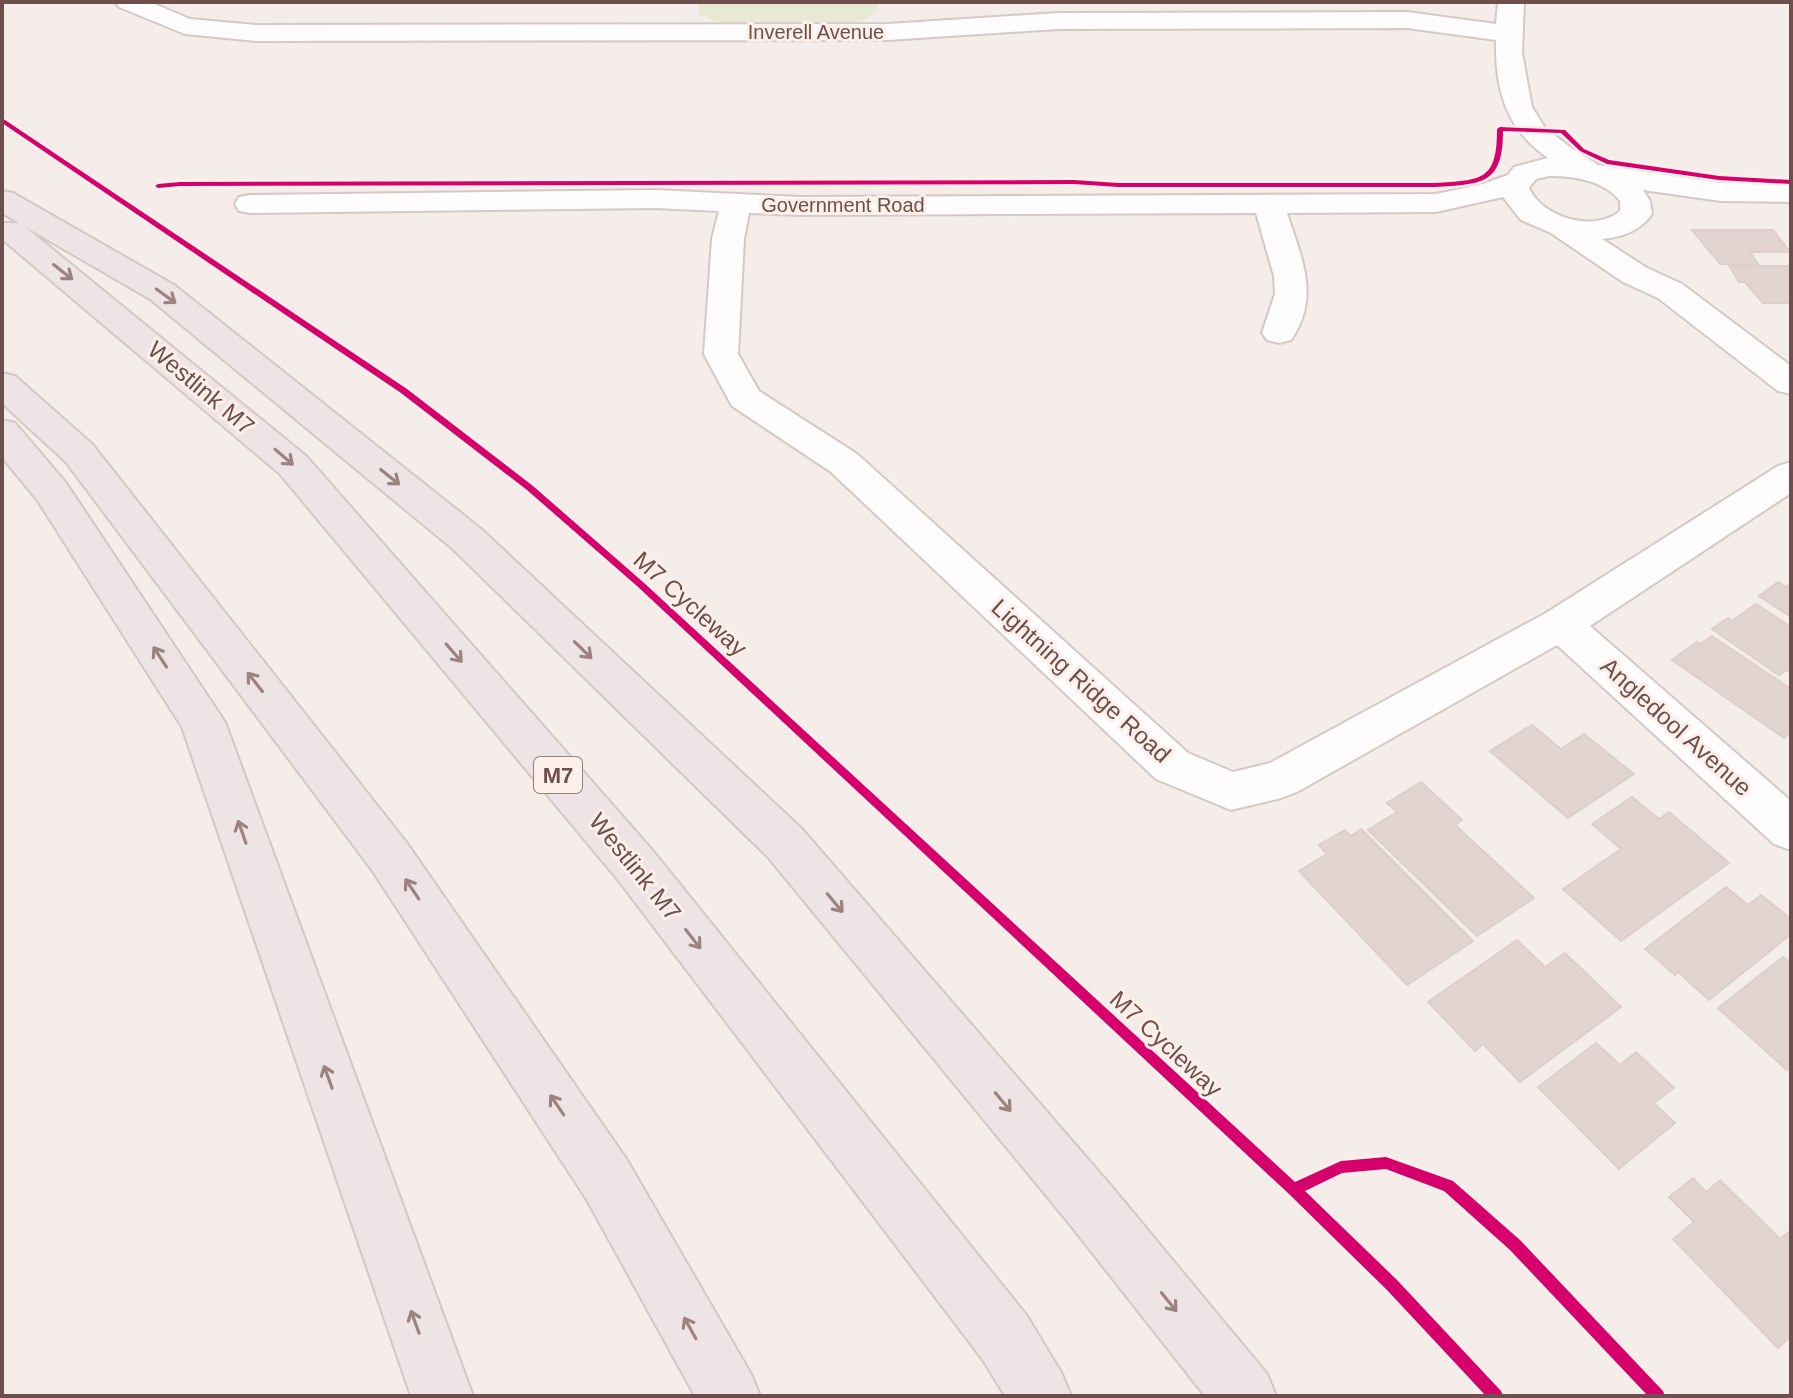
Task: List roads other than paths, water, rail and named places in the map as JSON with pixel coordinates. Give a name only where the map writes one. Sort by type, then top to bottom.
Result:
[{"type":"highway","points":[[2,200],[162,292],[467,539],[785,843],[1092,1207],[1245,1396]]},
{"type":"highway","name":"Westlink M7","points":[[2,223],[293,465],[636,866],[1005,1338],[1040,1396]]},
{"type":"highway","points":[[2,384],[79,453],[389,856],[607,1180],[729,1396]]},
{"type":"highway","points":[[2,432],[52,492],[203,722],[442,1396]]},
{"type":"street","name":"Inverell Avenue","points":[[128,2],[185,26],[256,33],[888,32],[1058,21],[1407,20],[1508,34]]},
{"type":"street","points":[[185,26],[217,2]]},
{"type":"street","points":[[677,32],[683,2]]},
{"type":"street","points":[[888,32],[890,2]]},
{"type":"street","points":[[1511,2],[1508,34],[1515,101],[1533,133],[1629,193],[1636,205],[1631,218],[1670,291]]},
{"type":"street","points":[[1533,133],[1514,191],[1519,203],[1635,275],[1670,291],[1791,383]]},
{"type":"street","name":"Government Road","points":[[1436,203],[1548,167],[1593,173]]},
{"type":"street","points":[[1593,173],[1721,192],[1791,193]]},
{"type":"street","points":[[1631,218],[1660,205],[1721,192]]},
{"type":"street","name":"Government Road","points":[[250,204],[656,199],[800,206],[1436,203],[1598,230],[1631,218]]},
{"type":"street","name":"Lightning Ridge Road","points":[[736,203],[728,239],[721,354],[745,398],[844,463],[1172,766],[1231,791],[1281,779],[1561,624],[1791,475]]},
{"type":"street","points":[[1269,204],[1290,276],[1292,294],[1279,333]]},
{"type":"street","name":"Angledool Avenue","points":[[1561,624],[1791,830]]}]
